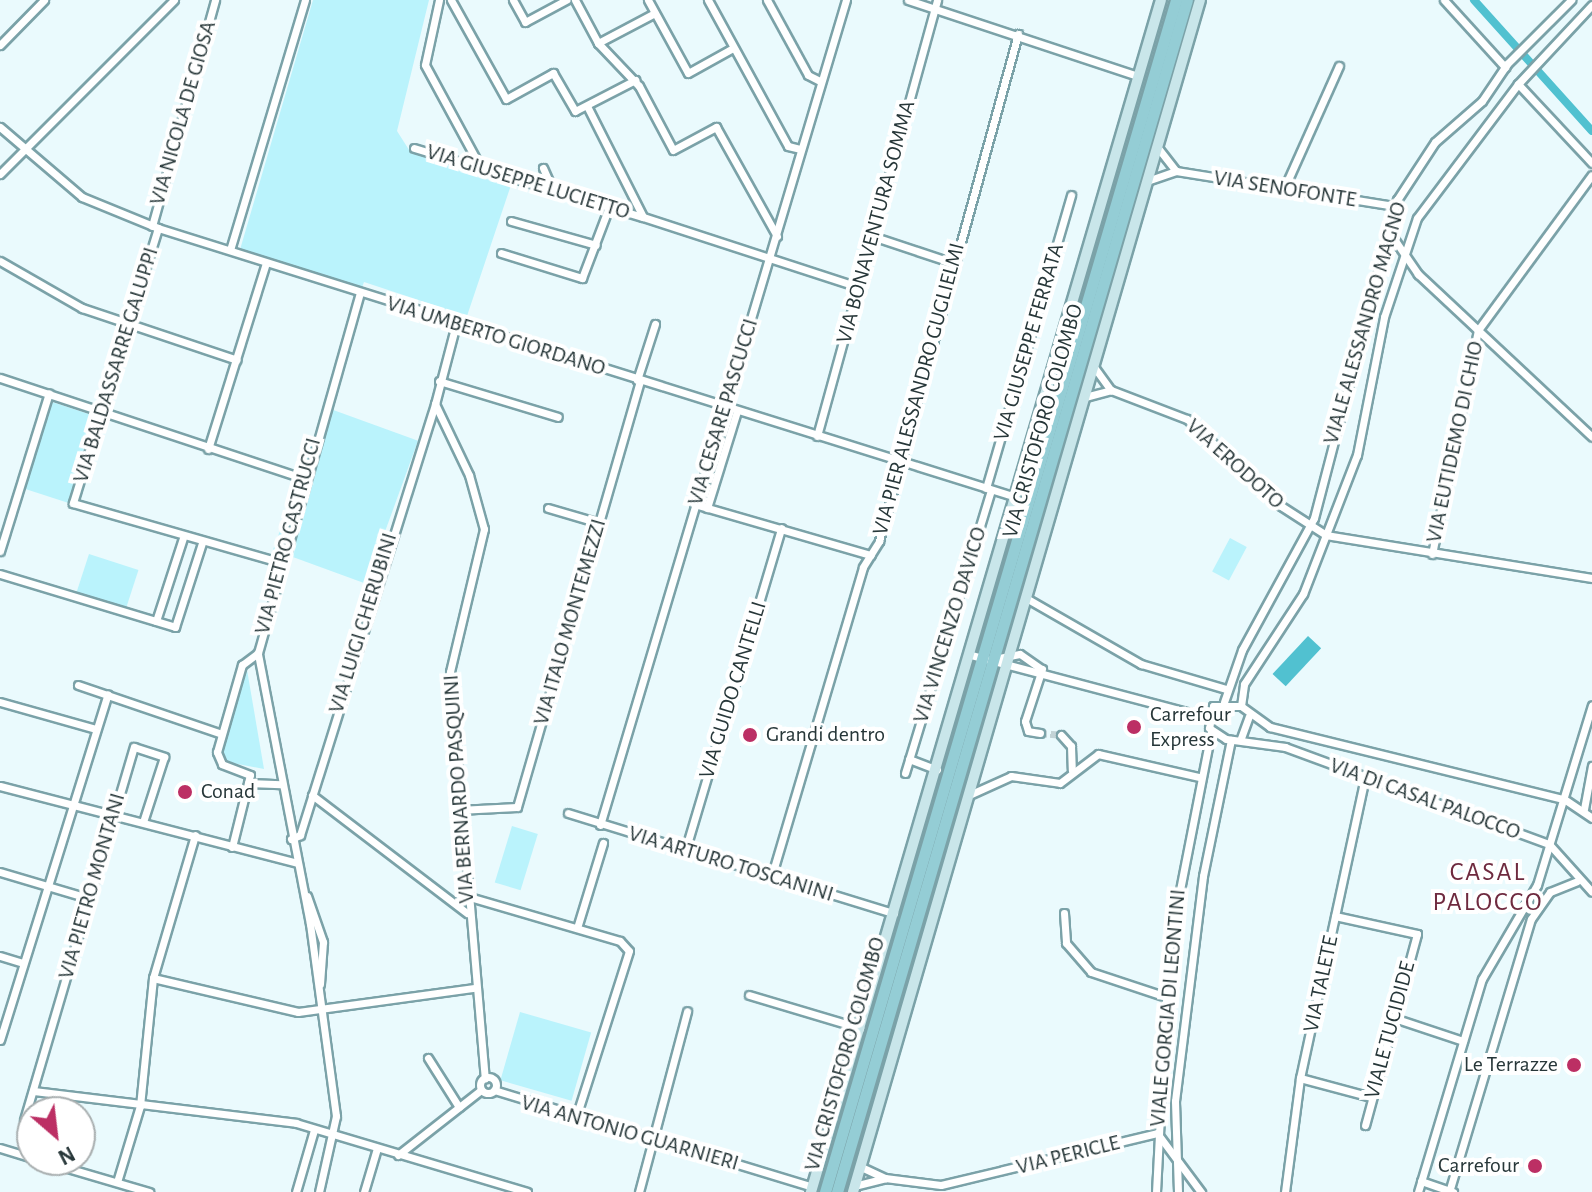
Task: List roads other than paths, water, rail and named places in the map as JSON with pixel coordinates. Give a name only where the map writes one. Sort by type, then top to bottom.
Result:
[{"type":"main road","name":"VIA CRISTOFORO COLOMBO","points":[[825,1192],[1176,0]]},
{"type":"main road","name":"VIA CRISTOFORO COLOMBO","points":[[837,1192],[936,853],[982,657],[1187,0]]},
{"type":"street","points":[[0,45],[44,0]]},
{"type":"street","points":[[0,174],[27,153],[174,0]]},
{"type":"street","name":"VIA NICOLA DE GIOSA","points":[[155,227],[215,0]]},
{"type":"street","points":[[230,250],[305,0]]},
{"type":"street","points":[[439,0],[425,65],[481,168]]},
{"type":"street","points":[[451,0],[506,99],[553,73],[575,111],[635,80]]},
{"type":"street","points":[[513,0],[525,22],[566,0]]},
{"type":"street","points":[[575,0],[598,43],[635,80],[673,150],[716,127],[777,236]]},
{"type":"street","points":[[648,0],[688,73],[733,48]]},
{"type":"street","points":[[708,0],[788,146],[800,149]]},
{"type":"street","points":[[767,0],[808,75],[820,81]]},
{"type":"street","name":"VIA CESARE PASCUCCI","points":[[600,825],[846,0]]},
{"type":"street","points":[[908,0],[936,4],[1138,76]]},
{"type":"street","name":"VIA CRISTOFORO COLOMBO","points":[[812,1190],[937,770],[982,657],[1016,497],[1161,0]]},
{"type":"street","name":"VIA CRISTOFORO COLOMBO","points":[[853,1189],[1200,0]]},
{"type":"street","points":[[1444,0],[1507,64]]},
{"type":"street","name":"VIALE ALESSANDRO MAGNO","points":[[1224,702],[1226,689],[1310,527],[1395,206],[1435,142],[1487,95],[1507,64],[1571,0]]},
{"type":"street","name":"VIA BONAVENTURA SOMMA","points":[[817,436],[859,287],[869,235],[936,4]]},
{"type":"street","name":"VIALE ALESSANDRO MAGNO","points":[[1241,706],[1243,686],[1294,612],[1364,435],[1384,317],[1404,254],[1425,204],[1520,82],[1592,5]]},
{"type":"street","points":[[598,43],[655,13]]},
{"type":"street","name":"VIA PIER ALESSANDRO GUGLIELMI","points":[[771,878],[899,460],[1018,34]]},
{"type":"street","points":[[1283,191],[1339,66]]},
{"type":"street","points":[[1520,82],[1592,163]]},
{"type":"street","points":[[1487,95],[1504,105]]},
{"type":"street","points":[[587,106],[643,217]]},
{"type":"street","name":"VIA UMBERTO GIORDANO","points":[[0,127],[82,197],[155,227],[456,324],[1016,497]]},
{"type":"street","points":[[1147,181],[1176,171],[1157,147]]},
{"type":"street","name":"VIA GIUSEPPE LUCIETTO","points":[[414,148],[554,193],[643,217],[859,287]]},
{"type":"street","points":[[543,168],[554,193]]},
{"type":"street","name":"VIA SENOFONTE","points":[[1176,171],[1283,191],[1395,206]]},
{"type":"street","name":"VIA EUTIDEMO DI CHIO","points":[[1432,554],[1478,330],[1592,175]]},
{"type":"street","name":"VIA GIUSEPPE FERRATA","points":[[989,489],[1071,195]]},
{"type":"street","points":[[501,253],[582,278],[609,207]]},
{"type":"street","points":[[511,221],[596,245]]},
{"type":"street","name":"VIA BALDASSARRE GALUPPI","points":[[155,227],[129,325],[73,503],[183,538]]},
{"type":"street","points":[[1390,233],[1404,254],[1478,330],[1592,437]]},
{"type":"street","points":[[869,235],[956,264]]},
{"type":"street","points":[[0,261],[41,288],[129,325],[237,360]]},
{"type":"street","points":[[208,449],[266,263]]},
{"type":"street","name":"VIA PIETRO CASTRUCCI","points":[[222,734],[242,665],[258,653],[279,562],[360,293]]},
{"type":"street","points":[[435,404],[456,324]]},
{"type":"street","name":"VIA ITALO MONTEMEZZI","points":[[458,810],[517,807],[655,324]]},
{"type":"street","points":[[1085,397],[1111,390],[1094,367]]},
{"type":"street","points":[[0,378],[49,393],[102,415],[303,478]]},
{"type":"street","points":[[439,381],[558,417]]},
{"type":"street","name":"VIA ERODOTO","points":[[1111,390],[1187,419],[1310,527],[1326,535]]},
{"type":"street","points":[[0,551],[49,393]]},
{"type":"street","name":"VIA LUIGI CHERUBINI","points":[[291,839],[300,835],[435,404]]},
{"type":"street","name":"VIA BERNARDO PASQUINI","points":[[435,404],[469,475],[484,529],[450,672],[458,810],[485,1078]]},
{"type":"street","name":"VIA CESARE PASCUCCI","points":[[707,508],[737,411]]},
{"type":"street","name":"VIA CRISTOFORO COLOMBO","points":[[1022,480],[1039,467]]},
{"type":"street","name":"VIA VINCENZO DAVICO","points":[[905,773],[989,489]]},
{"type":"street","points":[[694,504],[871,555]]},
{"type":"street","points":[[548,508],[599,523]]},
{"type":"street","name":"VIA GUIDO CANTELLI","points":[[685,851],[781,528]]},
{"type":"street","points":[[1326,535],[1592,578]]},
{"type":"street","points":[[156,621],[183,538],[279,562]]},
{"type":"street","points":[[0,574],[175,627],[202,543]]},
{"type":"street","points":[[1026,598],[1141,664],[1226,689]]},
{"type":"street","points":[[258,653],[291,839],[303,887],[337,1135],[319,1192]]},
{"type":"street","points":[[982,657],[1042,669],[1206,717]]},
{"type":"street","points":[[1008,660],[1042,669]]},
{"type":"street","points":[[1040,733],[1028,731],[1042,669]]},
{"type":"street","points":[[78,685],[151,708],[150,715],[222,734],[219,759],[250,775],[232,847]]},
{"type":"street","points":[[0,1040],[108,694]]},
{"type":"street","points":[[0,702],[96,729]]},
{"type":"street","points":[[1224,702],[1241,706],[1249,716],[1249,731],[1235,740],[1211,731],[1206,717],[1224,702]]},
{"type":"street","points":[[1418,1192],[1463,1041],[1498,949],[1527,908],[1592,705]]},
{"type":"street","name":"VIA DI CASAL PALOCCO","points":[[1249,716],[1564,799],[1584,809],[1592,818]]},
{"type":"street","name":"VIALE GORGIA DI LEONTINI","points":[[1156,1192],[1166,997],[1199,777],[1211,731]]},
{"type":"street","points":[[1061,735],[1071,746],[1072,770]]},
{"type":"street","name":"VIA DI CASAL PALOCCO","points":[[1235,740],[1285,747],[1549,844],[1577,881],[1592,892]]},
{"type":"street","name":"VIALE GORGIA DI LEONTINI","points":[[1178,1192],[1175,1101],[1203,876],[1235,740]]},
{"type":"street","name":"VIA PIETRO MONTANI","points":[[31,1096],[134,747],[164,757],[143,822]]},
{"type":"street","points":[[968,795],[1011,776],[1060,783],[1072,770],[1098,754],[1199,777]]},
{"type":"street","points":[[909,759],[937,770]]},
{"type":"street","points":[[1584,809],[1592,766]]},
{"type":"street","name":"VIA TALETE","points":[[1285,1192],[1300,1078],[1365,777]]},
{"type":"street","points":[[248,783],[281,784]]},
{"type":"street","points":[[0,786],[114,813],[297,863]]},
{"type":"street","points":[[312,795],[467,913]]},
{"type":"street","name":"VIA ARTURO TOSCANINI","points":[[568,813],[771,878],[896,913]]},
{"type":"street","points":[[117,1182],[140,1106],[153,978],[195,835]]},
{"type":"street","points":[[936,853],[955,840]]},
{"type":"street","points":[[577,928],[603,843]]},
{"type":"street","points":[[0,872],[88,898]]},
{"type":"street","points":[[1421,1181],[1451,1191],[1519,953],[1550,892],[1577,881]]},
{"type":"street","points":[[466,896],[620,941],[629,951],[576,1117]]},
{"type":"street","points":[[1064,913],[1066,943],[1084,966],[1110,983],[1166,997]]},
{"type":"street","name":"VIALE TUCIDIDE","points":[[1335,916],[1417,934],[1391,1017],[1365,1125]]},
{"type":"street","points":[[1498,949],[1519,953]]},
{"type":"street","points":[[0,956],[23,963]]},
{"type":"street","points":[[153,978],[263,1007],[319,1012],[474,988]]},
{"type":"street","points":[[754,999],[860,1028]]},
{"type":"street","points":[[639,1192],[687,1011]]},
{"type":"street","points":[[1391,1017],[1463,1041]]},
{"type":"street","points":[[428,1058],[459,1107]]},
{"type":"street","points":[[398,1155],[481,1090],[485,1078]]},
{"type":"street","points":[[485,1078],[494,1090]]},
{"type":"street","points":[[1300,1078],[1371,1097]]},
{"type":"street","name":"VIA ANTONIO GUARNIERI","points":[[481,1090],[494,1090],[812,1190]]},
{"type":"street","points":[[33,1091],[140,1106],[236,1112],[337,1135],[527,1192]]},
{"type":"street","points":[[296,1192],[314,1130]]},
{"type":"street","points":[[1157,1133],[1201,1192]]},
{"type":"street","name":"VIA PERICLE","points":[[859,1166],[885,1178],[941,1185],[1157,1133]]},
{"type":"street","points":[[364,1192],[377,1148]]},
{"type":"street","points":[[96,1176],[149,1192]]},
{"type":"street","name":"VIA PERICLE","points":[[853,1189],[885,1178]]},
{"type":"water","points":[[1308,636],[1321,648],[1286,686],[1273,674]]},
{"type":"waterway","points":[[1474,0],[1592,131]]},
{"type":"tunnel","points":[[1040,733],[1061,735]]},
{"type":"place","name":"Carrefour Express","points":[[1134,727]]},
{"type":"place","name":"Grandi dentro","points":[[750,735]]},
{"type":"place","name":"Conad","points":[[185,792]]},
{"type":"place","name":"Le Terrazze","points":[[1574,1065]]},
{"type":"place","name":"Carrefour","points":[[1535,1166]]},
{"type":"district","name":"CASAL PALOCCO","points":[[1488,888]]}]
